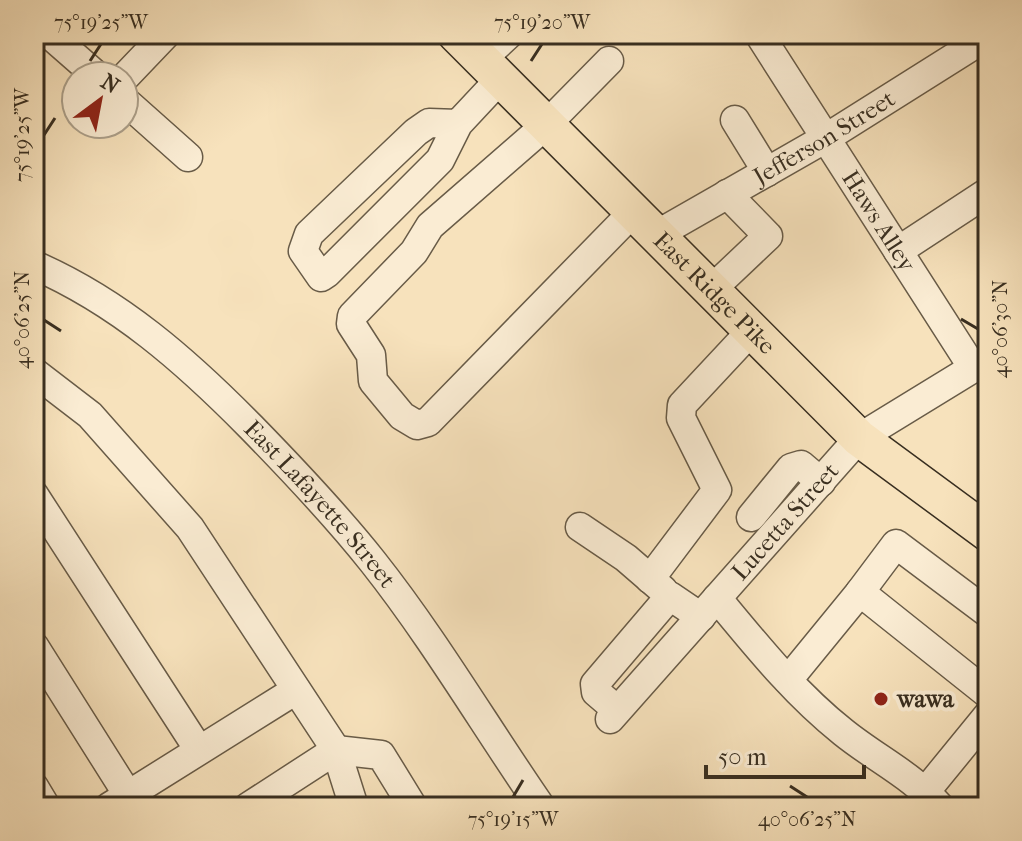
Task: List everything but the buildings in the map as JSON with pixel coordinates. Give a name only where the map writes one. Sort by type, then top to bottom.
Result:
[{"type":"main road","name":"East Ridge Pike","points":[[456,34],[859,438],[988,533]]},
{"type":"street","points":[[49,34],[79,60]]},
{"type":"street","points":[[140,61],[166,34]]},
{"type":"street","points":[[458,124],[429,123],[416,132],[309,234],[303,251],[317,274],[321,277],[327,273],[440,160],[509,34]]},
{"type":"street","name":"Haws Alley","points":[[759,34],[898,251],[981,364]]},
{"type":"street","name":"Jefferson Street","points":[[547,124],[477,187],[460,196],[430,226],[414,252],[352,316],[351,324],[371,355],[373,381],[402,416],[417,425],[428,422],[646,222],[727,194],[826,138],[988,36]]},
{"type":"street","points":[[547,124],[609,61]]},
{"type":"street","points":[[140,114],[188,157]]},
{"type":"street","points":[[735,120],[767,172]]},
{"type":"street","points":[[898,251],[988,192]]},
{"type":"street","points":[[712,289],[768,236],[727,194]]},
{"type":"street","name":"East Lafayette Street","points":[[34,265],[99,298],[171,350],[283,460],[373,563],[541,807]]},
{"type":"street","points":[[752,330],[682,405],[681,418],[717,490],[773,535]]},
{"type":"street","name":"Lucetta Street","points":[[660,587],[595,684],[596,692],[614,715],[859,438],[981,364]]},
{"type":"street","points":[[34,372],[90,415],[190,528],[336,750],[354,807]]},
{"type":"street","points":[[751,517],[791,468],[801,465],[821,482]]},
{"type":"street","points":[[660,587],[717,490]]},
{"type":"street","points":[[34,495],[199,750]]},
{"type":"street","points":[[580,527],[660,587],[709,607],[842,731],[933,799],[988,715]]},
{"type":"street","points":[[788,680],[896,544],[988,613]]},
{"type":"street","points":[[860,592],[988,694]]},
{"type":"street","points":[[34,646],[118,801],[296,690]]},
{"type":"street","points":[[248,807],[336,750],[381,755],[413,807]]},
{"type":"street","points":[[34,787],[46,807]]},
{"type":"place","name":"wawa","points":[[881,699]]}]
